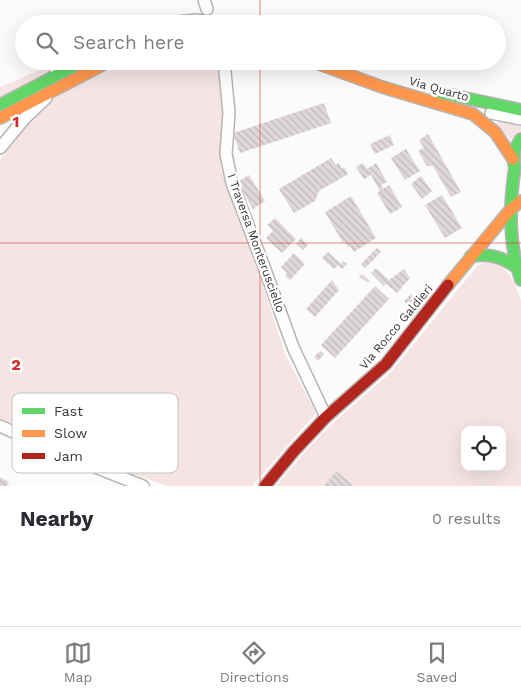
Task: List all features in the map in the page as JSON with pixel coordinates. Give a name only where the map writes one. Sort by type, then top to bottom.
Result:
[{"type":"street","points":[[0,105],[67,70]]},
{"type":"street","points":[[0,118],[93,70]]},
{"type":"street","name":"I Traversa Monterusciello","points":[[225,70],[229,113],[226,154],[232,182],[264,264],[293,348],[326,417]]},
{"type":"street","name":"Via Quarto","points":[[336,70],[382,87],[473,114],[495,132],[516,167]]},
{"type":"street","points":[[367,70],[435,92],[521,110]]},
{"type":"street","points":[[0,148],[25,118],[43,103],[51,92]]},
{"type":"street","points":[[491,113],[521,119]]},
{"type":"street","points":[[521,139],[515,146],[516,167],[510,210],[516,267],[521,280]]},
{"type":"street","name":"Via Rocco Galdieri","points":[[265,486],[326,417],[386,364],[471,256],[510,210],[521,200]]},
{"type":"street","points":[[471,256],[496,255],[516,267]]},
{"type":"street","points":[[0,426],[12,431]]},
{"type":"street","points":[[110,473],[143,486]]},
{"type":"shaded area","points":[[40,70],[53,70],[55,72],[0,98],[0,87]]},
{"type":"shaded area","points":[[111,70],[218,70],[224,113],[220,145],[221,170],[255,260],[285,354],[316,413],[252,486],[167,486],[131,473],[178,473],[178,393],[12,393],[12,424],[0,419],[0,160],[14,140],[47,104],[81,82]]},
{"type":"shaded area","points":[[499,121],[521,125],[521,131],[510,140],[497,123]]},
{"type":"shaded area","points":[[488,262],[506,271],[510,275],[521,300],[521,486],[276,486],[310,446],[336,420],[391,372],[478,265]]},
{"type":"building","points":[[324,103],[331,123],[240,153],[233,133]]},
{"type":"building","points":[[428,134],[461,192],[451,197],[433,166],[427,166],[418,151],[424,148],[419,140]]},
{"type":"building","points":[[390,135],[394,145],[375,154],[370,144]]},
{"type":"building","points":[[406,149],[420,171],[405,180],[391,158]]},
{"type":"building","points":[[331,158],[336,165],[339,163],[342,169],[344,167],[348,174],[319,191],[315,201],[294,213],[279,189]]},
{"type":"building","points":[[363,163],[367,169],[376,163],[387,182],[381,185],[383,189],[389,185],[402,207],[390,214],[377,193],[380,191],[371,175],[364,179],[356,167]]},
{"type":"building","points":[[249,175],[265,201],[253,209],[237,182]]},
{"type":"building","points":[[421,176],[432,191],[422,199],[411,184]]},
{"type":"building","points":[[442,195],[462,228],[445,238],[425,205]]},
{"type":"building","points":[[351,196],[376,238],[354,252],[350,246],[348,247],[345,242],[343,243],[325,212]]},
{"type":"building","points":[[275,218],[296,239],[282,253],[266,238],[273,231],[267,225]]},
{"type":"building","points":[[301,238],[308,245],[303,250],[296,244]]},
{"type":"building","points":[[377,248],[381,252],[365,268],[361,264]]},
{"type":"building","points":[[328,252],[341,264],[343,261],[347,264],[342,269],[338,265],[334,269],[322,258]]},
{"type":"building","points":[[294,253],[305,264],[290,280],[285,276],[287,273],[281,267]]},
{"type":"building","points":[[376,268],[389,280],[404,269],[410,278],[397,293],[386,284],[384,286],[371,273]]},
{"type":"building","points":[[362,274],[370,281],[369,283],[359,277]]},
{"type":"building","points":[[332,280],[339,290],[315,317],[306,309]]},
{"type":"building","points":[[375,286],[389,299],[335,358],[321,345]]},
{"type":"building","points":[[411,294],[416,299],[418,296],[425,303],[416,313],[404,301]]},
{"type":"building","points":[[320,351],[324,354],[318,361],[314,357]]},
{"type":"building","points":[[336,471],[354,486],[324,486]]},
{"type":"building","points":[[0,477],[9,482],[7,486],[0,486]]},
{"type":"traffic: fast","points":[[0,105],[67,70]]},
{"type":"traffic: fast","points":[[438,92],[521,110]]},
{"type":"traffic: fast","points":[[514,164],[514,150],[521,139]]},
{"type":"traffic: fast","points":[[515,167],[511,224],[514,252],[521,280]]},
{"type":"traffic: fast","points":[[471,256],[484,255],[495,257],[505,260],[516,267]]},
{"type":"traffic: slow","points":[[0,118],[93,70]]},
{"type":"traffic: slow","points":[[336,70],[382,87],[473,114],[495,132],[513,159]]},
{"type":"traffic: slow","points":[[448,285],[510,210],[521,201]]},
{"type":"traffic: jam","points":[[265,486],[326,417],[386,364],[448,285]]}]
